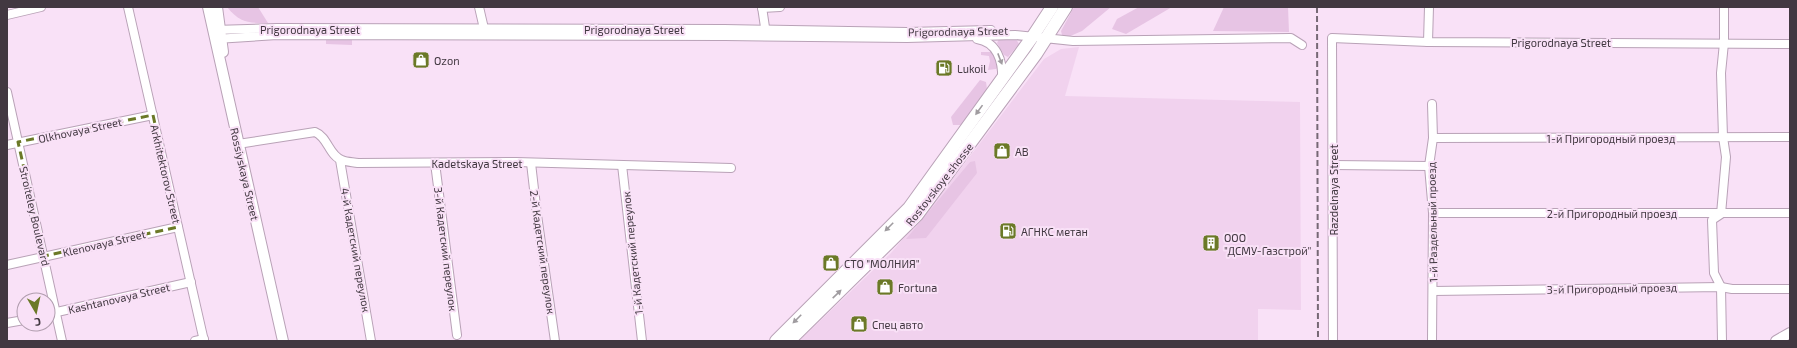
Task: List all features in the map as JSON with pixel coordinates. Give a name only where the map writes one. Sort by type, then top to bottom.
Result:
[{"type":"highway","name":"Rostovskoye shosse","points":[[776,341],[909,208],[1035,34],[1052,7]]},
{"type":"highway","name":"Rostovskoye shosse","points":[[789,341],[917,215],[1049,38],[1066,7]]},
{"type":"main road","name":"Rossiyskaya Street","points":[[208,7],[223,51],[283,341]]},
{"type":"main road","name":"Rossiyskaya Street","points":[[217,7],[218,34]]},
{"type":"main road","name":"Rossiyskaya Street","points":[[241,143],[288,341]]},
{"type":"main road","points":[[1776,341],[1790,333]]},
{"type":"street","points":[[7,15],[41,7]]},
{"type":"street","name":"Arkhitektorov Street","points":[[128,7],[191,282],[201,340]]},
{"type":"street","points":[[479,7],[485,33]]},
{"type":"street","points":[[766,33],[762,7],[780,7]]},
{"type":"street","points":[[1428,42],[1429,7]]},
{"type":"street","points":[[1722,341],[1721,286],[1714,273],[1712,220],[1721,214],[1726,157],[1723,137],[1721,73],[1724,43],[1724,7]]},
{"type":"street","name":"Prigorodnaya Street","points":[[218,34],[277,28],[485,33],[1035,34],[1049,38],[1081,41],[1291,38],[1302,45]]},
{"type":"street","name":"Prigorodnaya Street","points":[[766,33],[908,38],[1035,34]]},
{"type":"street","points":[[961,37],[985,40],[990,44],[1000,58],[1002,66],[1002,79]]},
{"type":"street","name":"Prigorodnaya Street","points":[[1332,38],[1428,42],[1790,44]]},
{"type":"street","name":"Razdelnaya Street","points":[[1332,38],[1333,341]]},
{"type":"street","name":"Stroiteley Boulevard","points":[[7,92],[44,256],[49,292]]},
{"type":"street","name":"1-й Раздельный проезд","points":[[1432,104],[1433,138],[1429,166],[1433,213],[1432,341]]},
{"type":"street","name":"Olkhovaya Street","points":[[7,145],[153,115]]},
{"type":"street","points":[[241,143],[315,132],[321,135],[340,160]]},
{"type":"street","name":"1-й Пригородный проезд","points":[[1433,138],[1790,137]]},
{"type":"street","name":"Kadetskaya Street","points":[[340,160],[358,163],[532,163],[731,168]]},
{"type":"street","name":"4-й Кадетский переулок","points":[[340,160],[371,341]]},
{"type":"street","name":"3-й Кадетский переулок","points":[[435,163],[457,335]]},
{"type":"street","name":"2-й Кадетский переулок","points":[[532,163],[537,215],[555,341]]},
{"type":"street","name":"1-й Кадетский переулок","points":[[622,165],[642,341]]},
{"type":"street","points":[[1332,165],[1429,166]]},
{"type":"street","name":"2-й Пригородный проезд","points":[[1433,213],[1790,213]]},
{"type":"street","name":"Klenovaya Street","points":[[7,265],[178,227]]},
{"type":"street","name":"Kashtanovaya Street","points":[[56,313],[191,282]]},
{"type":"street","name":"3-й Пригородный проезд","points":[[1433,291],[1721,286],[1732,289],[1790,289]]},
{"type":"street","name":"Stroiteley Boulevard","points":[[56,325],[62,341]]},
{"type":"highlighted area","points":[[153,115],[178,227],[44,256],[18,142]]},
{"type":"shaded area","points":[[227,7],[258,7],[268,23],[245,21],[236,16]]},
{"type":"shaded area","points":[[1074,7],[1111,7],[1082,31],[1068,37],[1062,35],[1061,31]]},
{"type":"shaded area","points":[[1139,7],[1172,7],[1126,34],[1112,29],[1117,19]]},
{"type":"shaded area","points":[[1224,7],[1288,7],[1289,32],[1213,31]]},
{"type":"shaded area","points":[[326,38],[352,38],[352,45],[326,44]]},
{"type":"shaded area","points":[[999,39],[1016,39],[1019,44],[1008,57],[1004,55],[997,43]]},
{"type":"shaded area","points":[[1079,47],[1065,96],[1300,102],[1301,310],[1258,309],[1258,341],[799,341],[891,253],[939,197],[1044,59],[1061,49]]},
{"type":"shaded area","points":[[981,52],[991,52],[1000,65],[996,69],[988,70],[990,61],[989,56],[981,55]]},
{"type":"shaded area","points":[[980,80],[986,82],[987,89],[961,125],[953,125],[951,117]]},
{"type":"shaded area","points":[[975,161],[977,173],[926,238],[906,239],[970,162]]},
{"type":"railway","points":[[1317,7],[1318,341]]},
{"type":"place","name":"Ozon","points":[[421,60]]},
{"type":"place","name":"Lukoil","points":[[944,68]]},
{"type":"place","name":"АВ","points":[[1002,151]]},
{"type":"place","name":"АГНКС метан","points":[[1008,231]]},
{"type":"place","name":"ООО \"ДСМУ-Газстрой\"","points":[[1211,243]]},
{"type":"place","name":"СТО \"МОЛНИЯ\"","points":[[831,263]]},
{"type":"place","name":"Fortuna","points":[[885,287]]},
{"type":"place","name":"Спец авто","points":[[859,324]]}]
